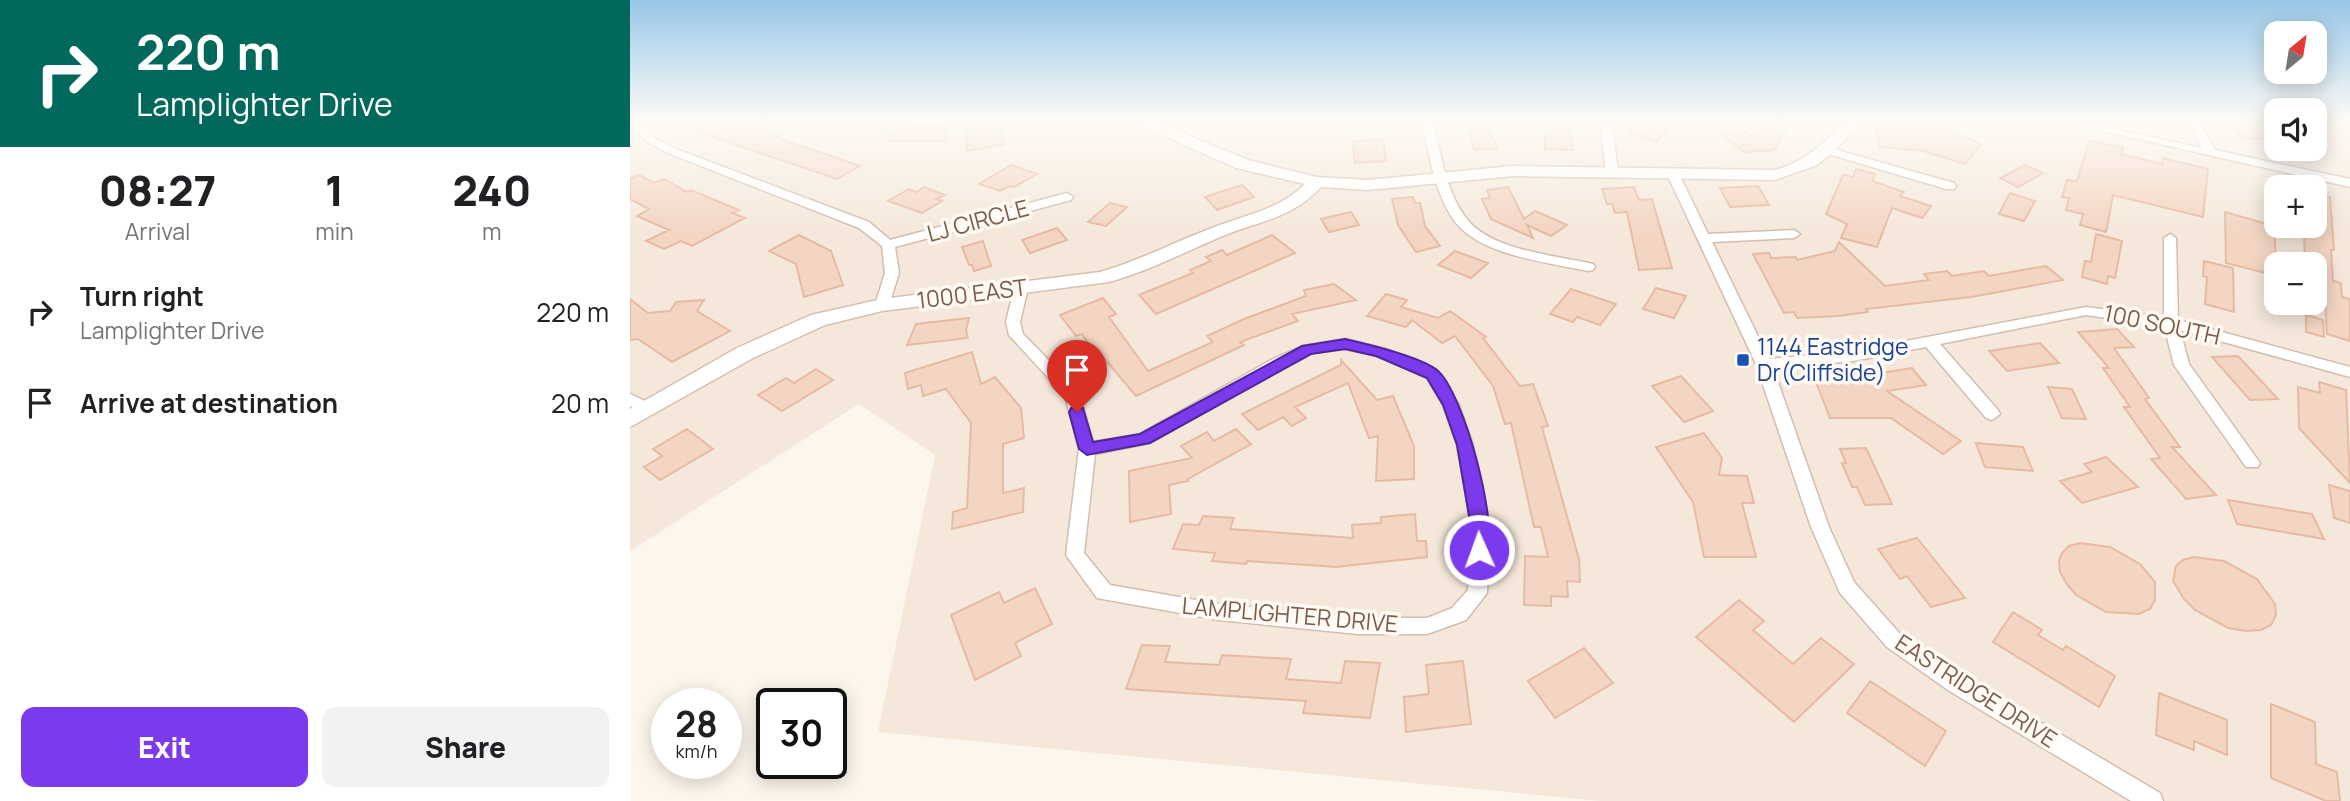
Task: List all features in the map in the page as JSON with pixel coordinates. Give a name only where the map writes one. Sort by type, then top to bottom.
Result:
[{"type":"street","points":[[689,157],[864,225],[888,245],[892,274],[882,304]]},
{"type":"street","points":[[1226,157],[1242,164],[1317,181],[1368,185],[1442,176],[1513,172],[1775,176],[1801,169],[1816,157]]},
{"type":"street","points":[[1437,157],[1460,220],[1475,234],[1500,246],[1588,267]]},
{"type":"street","points":[[1610,157],[1612,173]]},
{"type":"street","points":[[1851,157],[1950,187]]},
{"type":"street","points":[[2238,157],[2350,183]]},
{"type":"street","name":"EASTRIDGE DRIVE","points":[[1673,174],[1764,364],[1820,527],[1847,587],[1894,641],[1955,683],[2152,801]]},
{"type":"street","name":"1000 EAST","points":[[636,409],[779,336],[818,320],[882,304],[1102,278],[1136,268],[1217,232],[1286,208],[1298,201],[1317,181]]},
{"type":"street","name":"LJ CIRCLE","points":[[888,245],[1067,197]]},
{"type":"street","points":[[1705,238],[1794,234]]},
{"type":"street","points":[[2170,238],[2171,324],[2182,365],[2252,463]]},
{"type":"street","name":"LAMPLIGHTER DRIVE","points":[[1021,288],[1013,322],[1016,335],[1072,394],[1087,449],[1075,555],[1104,592],[1219,612],[1358,626],[1427,626],[1459,614],[1477,593],[1480,528],[1465,445],[1451,405],[1432,374],[1381,352],[1345,344],[1308,349],[1144,439],[1087,449]]},
{"type":"street","name":"100 SOUTH","points":[[1764,364],[1853,356],[2086,311],[2122,313],[2171,324],[2350,372]]},
{"type":"street","points":[[1930,342],[1992,414]]},
{"type":"shaded area","points":[[630,157],[2264,157],[2264,161],[2327,161],[2327,157],[2350,157],[2350,801],[1601,801],[878,732],[935,455],[859,404],[630,551]]},
{"type":"building","points":[[773,157],[835,157],[860,166],[837,179]]},
{"type":"building","points":[[1354,157],[1386,157],[1386,161],[1355,163]]},
{"type":"building","points":[[1944,157],[1970,157],[1965,164]]},
{"type":"building","points":[[2084,157],[2135,157],[2162,164],[2163,158],[2208,169],[2203,217],[2113,195],[2106,232],[2080,225],[2083,214],[2066,210],[2069,198],[2062,197],[2067,180],[2077,181]]},
{"type":"building","points":[[1011,165],[1037,174],[1014,187],[1000,191],[979,184]]},
{"type":"building","points":[[2025,165],[2043,173],[2018,187],[2000,178]]},
{"type":"building","points":[[1856,169],[1875,174],[1872,181],[1904,192],[1900,196],[1931,206],[1922,218],[1892,208],[1877,247],[1841,238],[1847,224],[1826,214],[1843,175],[1853,177]]},
{"type":"building","points":[[639,175],[654,183],[664,179],[687,192],[691,190],[739,210],[732,213],[745,218],[692,246],[681,241],[664,249],[646,241],[669,230],[637,216],[649,209],[630,199],[630,179]]},
{"type":"building","points":[[1242,185],[1254,197],[1217,210],[1205,197]]},
{"type":"building","points":[[1758,186],[1769,205],[1730,207],[1720,188]]},
{"type":"building","points":[[924,187],[945,195],[936,199],[942,201],[922,213],[888,201],[909,189],[916,192]]},
{"type":"building","points":[[1508,187],[1524,219],[1535,211],[1567,225],[1551,236],[1527,225],[1533,238],[1491,219],[1482,199],[1490,198],[1487,190]]},
{"type":"building","points":[[1634,187],[1639,200],[1652,199],[1672,268],[1639,270],[1627,212],[1615,213],[1612,204],[1607,204],[1602,189]]},
{"type":"building","points":[[2010,193],[2035,201],[2024,221],[1999,214]]},
{"type":"building","points":[[2327,196],[2330,197],[2334,250],[2331,250],[2333,281],[2341,283],[2342,297],[2350,299],[2350,341],[2327,334],[2327,252],[2305,252],[2304,238],[2327,238]]},
{"type":"building","points":[[1413,197],[1415,203],[1420,203],[1425,226],[1440,246],[1416,252],[1398,225],[1392,199]]},
{"type":"building","points":[[1110,203],[1127,207],[1106,226],[1088,222]]},
{"type":"building","points":[[1351,212],[1359,225],[1329,232],[1321,219]]},
{"type":"building","points":[[2225,212],[2264,223],[2264,238],[2275,238],[2276,252],[2264,252],[2264,273],[2226,263]]},
{"type":"building","points":[[1057,228],[1067,240],[1030,253],[1022,240]]},
{"type":"building","points":[[2096,234],[2122,241],[2115,278],[2108,276],[2107,284],[2082,277],[2085,261],[2091,262]]},
{"type":"building","points":[[799,235],[831,251],[843,285],[804,297],[796,264],[769,251]]},
{"type":"building","points":[[1272,235],[1295,253],[1156,314],[1139,295],[1193,273],[1190,270],[1211,261],[1206,257],[1222,250],[1227,255]]},
{"type":"building","points":[[983,241],[991,266],[974,271],[962,247]]},
{"type":"building","points":[[1839,242],[1885,286],[1929,280],[1924,274],[1947,271],[1952,276],[1984,271],[1989,276],[2046,266],[2063,280],[1971,297],[1866,309],[1868,312],[1838,316],[1797,318],[1794,312],[1784,313],[1753,254],[1769,253],[1771,258],[1796,257],[1797,260],[1835,251]]},
{"type":"building","points":[[1455,251],[1488,263],[1471,278],[1438,265]]},
{"type":"building","points":[[2204,261],[2233,268],[2234,312],[2205,304],[2207,277],[2203,276]]},
{"type":"building","points":[[1334,284],[1356,300],[1292,314],[1298,321],[1240,342],[1244,345],[1136,396],[1104,358],[1099,360],[1082,334],[1076,336],[1060,315],[1103,298],[1116,314],[1109,317],[1148,371],[1213,342],[1207,336],[1306,296],[1304,290]]},
{"type":"building","points":[[1656,288],[1686,296],[1674,318],[1643,309]]},
{"type":"building","points":[[1571,289],[1616,304],[1600,325],[1577,317],[1573,322],[1550,314]]},
{"type":"building","points":[[1386,294],[1407,300],[1401,307],[1438,318],[1450,311],[1486,337],[1483,338],[1520,386],[1533,384],[1548,426],[1542,427],[1579,559],[1580,582],[1567,581],[1568,597],[1551,596],[1551,606],[1524,605],[1525,556],[1548,557],[1541,527],[1534,527],[1511,423],[1505,424],[1493,386],[1455,336],[1442,343],[1412,320],[1406,327],[1367,316]]},
{"type":"building","points":[[630,299],[648,313],[670,311],[676,302],[704,300],[697,311],[730,331],[672,362],[638,339],[630,340]]},
{"type":"building","points":[[2306,315],[2323,320],[2324,337],[2306,332]]},
{"type":"building","points":[[969,318],[966,330],[968,338],[907,345],[916,324]]},
{"type":"building","points":[[2117,329],[2134,347],[2114,348],[2149,398],[2145,399],[2180,447],[2172,447],[2216,495],[2186,499],[2151,459],[2160,458],[2124,407],[2130,407],[2103,368],[2109,368],[2078,332]]},
{"type":"building","points":[[2040,343],[2059,363],[2007,371],[1989,351]]},
{"type":"building","points":[[972,352],[981,384],[995,377],[1021,408],[1024,438],[1003,444],[1003,493],[1024,488],[1023,512],[952,529],[953,512],[967,508],[971,423],[946,389],[923,396],[921,385],[908,389],[905,373]]},
{"type":"building","points":[[2238,356],[2278,399],[2250,400],[2212,357]]},
{"type":"building","points":[[1341,360],[1377,400],[1393,396],[1414,446],[1414,479],[1376,481],[1378,436],[1369,438],[1348,383],[1295,407],[1306,418],[1292,426],[1283,417],[1258,430],[1242,414],[1341,365]]},
{"type":"building","points":[[1912,368],[1926,385],[1887,391],[1961,441],[1943,454],[1891,418],[1830,418],[1816,382],[1865,381],[1861,376]]},
{"type":"building","points":[[816,369],[833,380],[782,411],[758,395],[786,378],[794,383]]},
{"type":"building","points":[[1681,376],[1713,411],[1684,422],[1652,386]]},
{"type":"building","points":[[2319,382],[2346,390],[2350,483],[2299,428],[2298,387],[2320,393]]},
{"type":"building","points":[[2048,387],[2072,389],[2086,419],[2062,418]]},
{"type":"building","points":[[687,429],[713,449],[660,480],[644,467],[662,456],[653,449]]},
{"type":"building","points":[[1236,429],[1251,444],[1188,481],[1169,485],[1171,514],[1130,522],[1129,471],[1192,458],[1181,446],[1207,432],[1214,441]]},
{"type":"building","points":[[1704,433],[1722,458],[1719,475],[1747,476],[1754,503],[1742,503],[1756,557],[1704,557],[1693,502],[1656,447]]},
{"type":"building","points":[[1976,443],[2023,447],[2033,471],[1985,467]]},
{"type":"building","points":[[1866,448],[1892,504],[1865,505],[1857,487],[1852,487],[1842,463],[1846,463],[1840,449]]},
{"type":"building","points":[[2106,457],[2138,487],[2082,503],[2060,481],[2092,472],[2084,464]]},
{"type":"building","points":[[2329,485],[2350,491],[2350,523],[2334,518]]},
{"type":"building","points":[[2228,500],[2312,514],[2324,539],[2237,524]]},
{"type":"building","points":[[1415,514],[1417,541],[1426,541],[1427,557],[1336,567],[1212,561],[1215,553],[1173,549],[1183,524],[1199,525],[1203,516],[1234,518],[1230,529],[1353,538],[1352,525],[1381,523],[1381,517]]},
{"type":"building","points":[[1917,538],[1965,598],[1931,607],[1907,576],[1900,579],[1878,549]]},
{"type":"building","points":[[2080,543],[2110,547],[2140,564],[2155,582],[2155,600],[2150,609],[2139,614],[2106,612],[2076,595],[2060,572],[2059,561],[2069,546]]},
{"type":"building","points":[[2194,557],[2224,561],[2257,579],[2275,604],[2276,615],[2271,625],[2261,630],[2228,628],[2195,610],[2184,599],[2173,581],[2176,566],[2183,560]]},
{"type":"building","points":[[1035,588],[1052,624],[1015,643],[1021,656],[975,680],[951,615],[999,592],[1004,603]]},
{"type":"building","points":[[1739,600],[1764,621],[1753,630],[1793,664],[1821,638],[1854,664],[1794,722],[1696,637]]},
{"type":"building","points":[[2013,612],[2042,630],[2038,635],[2063,650],[2066,646],[2115,676],[2099,707],[1993,642]]},
{"type":"building","points":[[1142,645],[1170,646],[1165,662],[1219,665],[1222,655],[1291,659],[1286,679],[1341,683],[1345,661],[1380,663],[1370,718],[1303,713],[1306,701],[1126,689]]},
{"type":"building","points":[[1584,648],[1613,683],[1555,718],[1528,681]]},
{"type":"building","points":[[1463,661],[1471,724],[1406,732],[1404,697],[1429,694],[1426,665]]},
{"type":"building","points":[[1870,681],[1946,731],[1925,766],[1847,713]]},
{"type":"building","points":[[2159,693],[2227,720],[2227,755],[2194,741],[2194,750],[2156,735]]},
{"type":"building","points":[[2271,704],[2315,722],[2316,764],[2337,772],[2340,801],[2326,801],[2271,778]]},
{"type":"place","name":"1144 Eastridge Dr(Cliffside)","points":[[1743,360]]},
{"type":"route","points":[[1077,412],[1087,449],[1144,439],[1278,363],[1308,349],[1345,344],[1381,352],[1432,374],[1451,405],[1465,445],[1480,528],[1479,550]]}]
